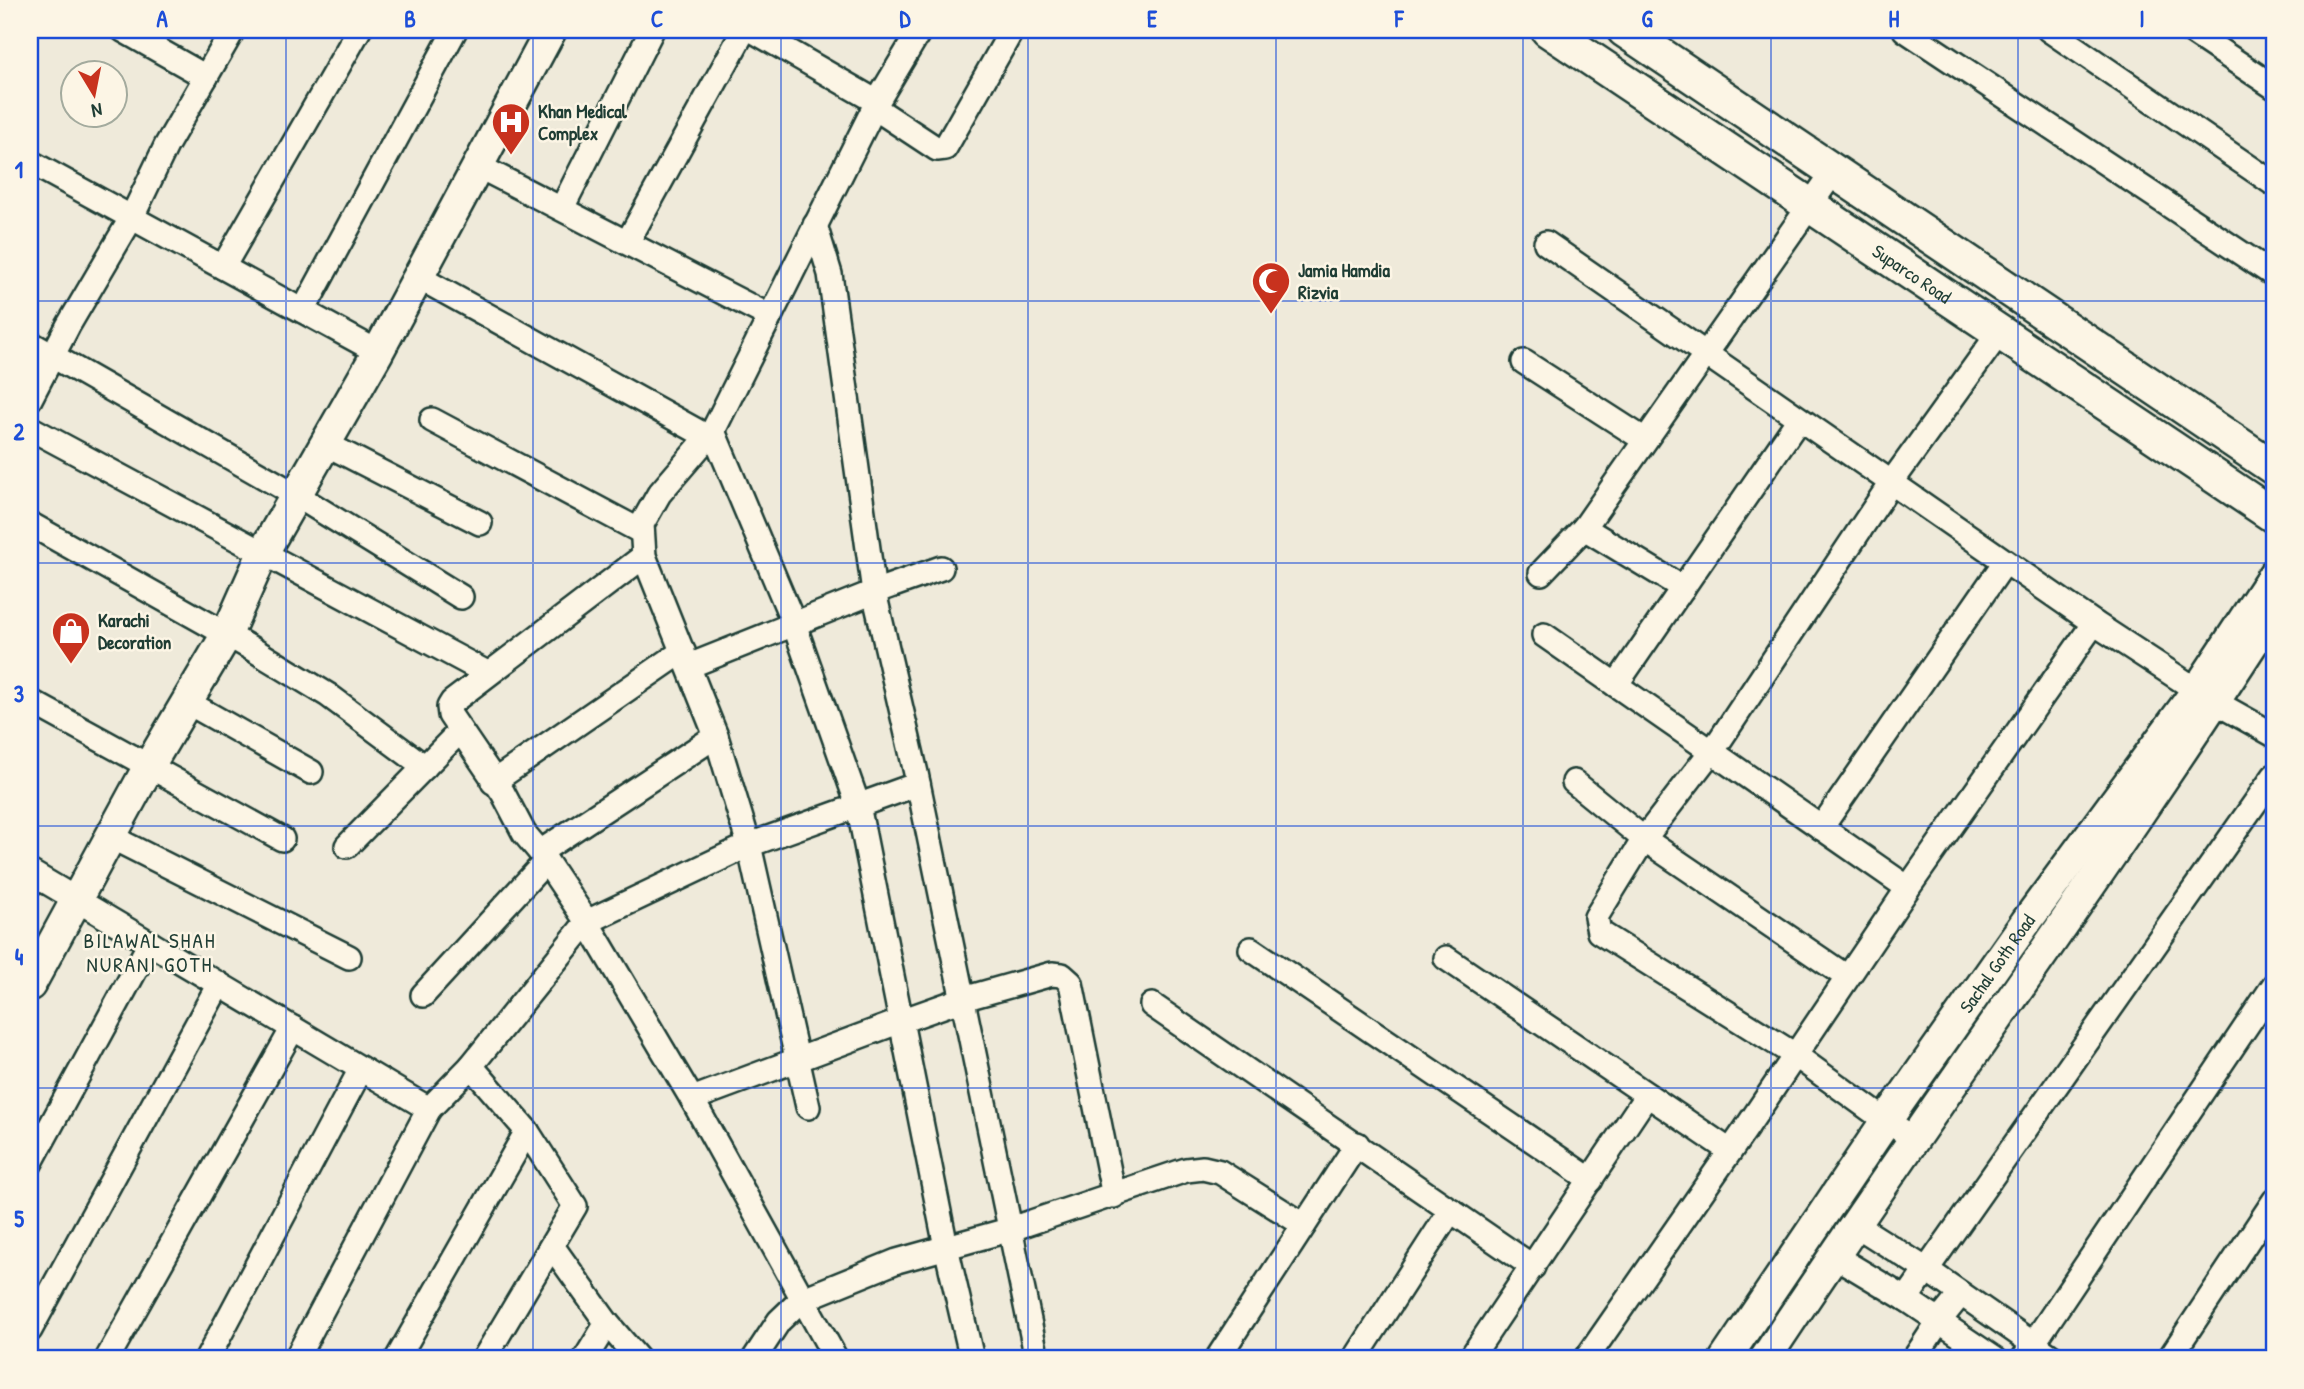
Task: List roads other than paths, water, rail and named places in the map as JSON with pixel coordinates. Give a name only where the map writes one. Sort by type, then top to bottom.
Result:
[{"type":"main road","name":"Suparco Road","points":[[1548,30],[1812,204],[2274,516]]},
{"type":"main road","points":[[1624,30],[2274,468]]},
{"type":"street","points":[[123,30],[206,78]]},
{"type":"street","points":[[30,399],[68,326],[132,217],[166,146],[233,30]]},
{"type":"street","points":[[223,267],[359,30]]},
{"type":"street","points":[[303,311],[455,30]]},
{"type":"street","points":[[30,985],[149,766],[228,634],[263,553],[377,352],[551,30]]},
{"type":"street","points":[[562,208],[652,30]]},
{"type":"street","points":[[628,242],[744,30]]},
{"type":"street","points":[[751,30],[876,105],[937,149],[945,148],[1012,30]]},
{"type":"street","points":[[808,1107],[749,845],[716,736],[645,556],[642,524],[659,494],[711,434],[876,105],[920,30]]},
{"type":"street","points":[[1905,30],[2274,275]]},
{"type":"street","points":[[2049,30],[2274,184]]},
{"type":"street","points":[[2189,30],[2274,87]]},
{"type":"street","points":[[30,162],[377,352]]},
{"type":"street","points":[[478,166],[769,316]]},
{"type":"street","points":[[1541,573],[1584,528],[1834,171]]},
{"type":"street","points":[[815,225],[830,274],[874,592],[918,784],[1008,1230],[1037,1359]]},
{"type":"street","points":[[1546,243],[2094,623],[2274,735]]},
{"type":"street","points":[[418,277],[711,434],[794,624],[858,805],[946,1247],[972,1359]]},
{"type":"street","points":[[1914,1138],[1795,1055],[1599,932],[1596,917],[1644,839],[1710,752],[1891,483],[2000,333]]},
{"type":"street","points":[[30,343],[296,495],[461,597]]},
{"type":"street","points":[[1524,362],[1645,440]]},
{"type":"street","points":[[1616,685],[1798,419]]},
{"type":"street","points":[[432,420],[642,532]]},
{"type":"street","points":[[30,428],[487,673]]},
{"type":"street","points":[[326,443],[480,523]]},
{"type":"street","points":[[30,524],[228,634],[328,695],[425,766]]},
{"type":"street","points":[[1584,528],[1683,588]]},
{"type":"street","points":[[645,556],[487,673],[449,707],[450,715],[503,793],[524,833],[543,856],[587,922],[692,1099],[836,1359]]},
{"type":"street","points":[[1821,828],[2005,562]]},
{"type":"street","points":[[494,782],[686,658],[794,624],[941,568]]},
{"type":"street","name":"Sachal Goth Road","points":[[1765,1359],[1833,1255],[2054,939],[2206,695],[2274,573]]},
{"type":"street","name":"Sachal Goth Road","points":[[1726,1359],[1886,1121],[2026,922],[2274,610]]},
{"type":"street","points":[[1586,1359],[1908,888],[2094,623]]},
{"type":"street","points":[[1544,635],[1908,888]]},
{"type":"street","points":[[30,701],[282,839]]},
{"type":"street","points":[[187,702],[311,772]]},
{"type":"street","points":[[347,846],[460,730]]},
{"type":"street","points":[[423,995],[543,856],[716,736]]},
{"type":"street","points":[[1906,1299],[2274,776]]},
{"type":"street","points":[[1573,782],[1644,839],[1847,977]]},
{"type":"street","points":[[296,1359],[429,1110],[471,1066],[587,922],[749,845],[918,784]]},
{"type":"street","points":[[110,836],[349,957]]},
{"type":"street","points":[[30,872],[429,1110]]},
{"type":"street","points":[[30,1164],[150,943]]},
{"type":"street","points":[[1251,949],[1591,1180]]},
{"type":"street","points":[[1446,958],[1730,1151]]},
{"type":"street","points":[[692,1099],[963,999],[1052,974],[1062,975],[1068,978],[1071,984],[1114,1196]]},
{"type":"street","points":[[30,1330],[219,984]]},
{"type":"street","points":[[2028,1352],[2274,985]]},
{"type":"street","points":[[1153,1005],[1532,1267]]},
{"type":"street","points":[[107,1359],[293,1028]]},
{"type":"street","points":[[471,1066],[527,1131],[575,1206],[484,1359]]},
{"type":"street","points":[[207,1359],[361,1069]]},
{"type":"street","points":[[1470,1359],[1647,1095]]},
{"type":"street","points":[[397,1359],[527,1131]]},
{"type":"street","points":[[1217,1359],[1357,1144]]},
{"type":"street","points":[[754,1359],[779,1321],[801,1300],[897,1261],[1008,1230],[1186,1170],[1203,1168],[1220,1172],[1304,1225]]},
{"type":"street","points":[[2169,1359],[2274,1201]]},
{"type":"street","points":[[1355,1359],[1451,1210]]},
{"type":"street","points":[[1856,1225],[1961,1294],[2028,1352],[2055,1359]]},
{"type":"street","points":[[552,1246],[607,1323],[638,1359]]},
{"type":"street","points":[[1833,1255],[1906,1299],[1995,1359]]},
{"type":"street","points":[[1914,1359],[1938,1321],[1961,1294]]},
{"type":"street","points":[[585,1359],[607,1323]]},
{"type":"place","name":"Khan Medical Complex","points":[[511,156]]},
{"type":"place","name":"Jamia Hamdia Rizvia","points":[[1271,315]]},
{"type":"place","name":"Karachi Decoration","points":[[71,665]]},
{"type":"district","name":"BILAWAL SHAH NURANI GOTH","points":[[150,952]]}]
